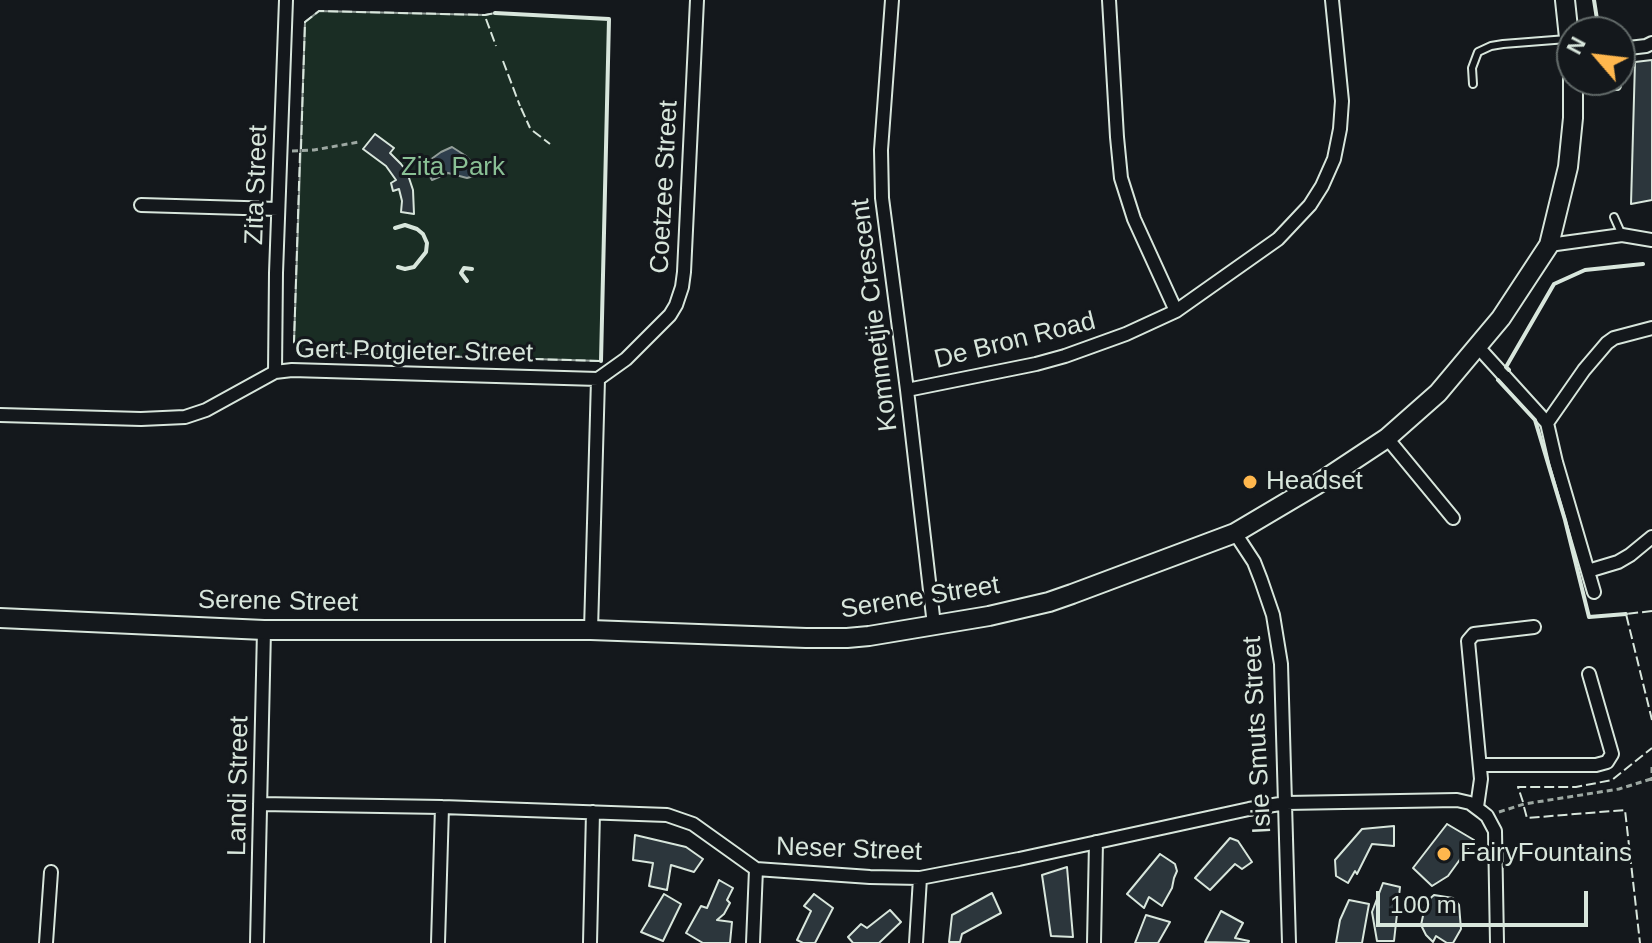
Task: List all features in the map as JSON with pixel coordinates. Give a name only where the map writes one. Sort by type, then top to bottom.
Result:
[{"type":"street","name":"Zita Street","points":[[275,372],[286,0]]},
{"type":"street","name":"Coetzee Street","points":[[598,379],[626,359],[663,323],[676,305],[682,287],[697,0]]},
{"type":"street","name":"Kommetjie Crescent","points":[[892,0],[881,172],[884,224],[934,625]]},
{"type":"street","points":[[1109,0],[1121,178],[1134,219],[1176,311]]},
{"type":"street","name":"De Bron Road","points":[[907,390],[998,373],[1065,356],[1126,334],[1176,311],[1278,239],[1299,219],[1322,186],[1334,159],[1342,101],[1332,0]]},
{"type":"street","name":"Serene Street","points":[[0,618],[264,630],[591,630],[847,638],[989,616],[1049,602],[1235,533],[1387,438],[1438,393],[1515,298],[1549,245],[1568,167],[1573,96]]},
{"type":"street","points":[[141,205],[278,209]]},
{"type":"street","points":[[1549,245],[1622,235],[1651,244]]},
{"type":"street","points":[[1547,423],[1607,343],[1614,338],[1652,328]]},
{"type":"street","points":[[1478,347],[1547,423],[1594,592]]},
{"type":"street","name":"Gert Potgieter Street","points":[[0,415],[141,419],[185,417],[206,410],[275,372],[311,370],[598,379]]},
{"type":"street","points":[[591,630],[598,379]]},
{"type":"street","points":[[1387,438],[1453,518]]},
{"type":"street","name":"Isie Smuts Street","points":[[1235,533],[1254,562],[1277,636],[1283,692],[1289,943]]},
{"type":"street","points":[[1588,571],[1618,562],[1652,537]]},
{"type":"street","points":[[1497,943],[1495,838],[1493,826],[1477,807],[1481,779],[1468,641],[1474,634],[1534,627]]},
{"type":"street","name":"Landi Street","points":[[257,943],[264,630]]},
{"type":"street","points":[[1480,765],[1596,765],[1607,762],[1612,754],[1589,674]]},
{"type":"street","name":"Neser Street","points":[[260,804],[657,815],[693,824],[756,869],[920,878],[1286,803],[1457,800],[1477,807]]},
{"type":"street","points":[[438,943],[442,807]]},
{"type":"street","points":[[590,943],[593,812]]},
{"type":"street","points":[[1094,943],[1096,842]]},
{"type":"street","points":[[753,943],[756,869]]},
{"type":"street","points":[[46,943],[51,872]]},
{"type":"street","points":[[916,943],[920,878]]},
{"type":"lane","points":[[1473,84],[1473,60],[1478,52],[1491,46],[1556,48]]},
{"type":"lane","points":[[1614,217],[1622,235]]},
{"type":"path","points":[[300,151],[359,142]]},
{"type":"path","points":[[1487,816],[1524,804],[1619,789],[1652,780],[1652,767]]},
{"type":"green space","name":"Zita Park","points":[[319,11],[495,13],[609,19],[601,361],[301,352],[294,342],[305,22]]},
{"type":"water","points":[[452,147],[473,164],[476,170],[474,176],[467,178],[448,173],[432,180],[426,170],[430,160]]},
{"type":"building","points":[[1652,60],[1652,200],[1631,204],[1636,96],[1636,62]]},
{"type":"building","points":[[375,134],[394,148],[390,153],[407,172],[413,190],[414,214],[401,212],[399,189],[393,191],[391,183],[396,180],[386,166],[363,149]]},
{"type":"building","name":"FairyFountains","points":[[1447,824],[1474,840],[1448,876],[1432,886],[1413,868]]},
{"type":"building","points":[[1394,826],[1394,846],[1372,844],[1357,874],[1355,871],[1348,883],[1336,876],[1335,860],[1362,829]]},
{"type":"building","points":[[635,835],[686,847],[703,859],[694,872],[671,865],[667,890],[649,886],[653,863],[633,860]]},
{"type":"building","points":[[1230,838],[1238,841],[1252,862],[1242,869],[1235,864],[1210,890],[1195,878]]},
{"type":"building","points":[[1160,854],[1175,864],[1177,871],[1172,888],[1162,906],[1149,897],[1144,908],[1127,894]]},
{"type":"building","points":[[1067,867],[1073,937],[1051,936],[1042,875]]},
{"type":"building","points":[[719,880],[733,888],[727,900],[730,903],[717,920],[732,922],[730,943],[703,943],[686,933],[701,906],[707,908]]},
{"type":"building","points":[[1383,883],[1400,887],[1394,941],[1377,941],[1372,912]]},
{"type":"building","points":[[992,893],[1001,913],[962,934],[960,942],[949,942],[952,915]]},
{"type":"building","points":[[664,894],[681,904],[663,941],[641,932]]},
{"type":"building","points":[[814,894],[833,908],[815,943],[803,943],[797,940],[811,911],[804,906]]},
{"type":"building","points":[[1434,895],[1453,898],[1459,905],[1461,929],[1453,943],[1436,936],[1433,942],[1421,925],[1426,902]]},
{"type":"building","points":[[1349,900],[1369,904],[1362,943],[1336,943],[1340,920]]},
{"type":"building","points":[[890,910],[901,922],[879,943],[853,943],[848,937],[861,924],[867,928]]},
{"type":"building","points":[[1221,911],[1243,923],[1235,938],[1248,943],[1205,942]]},
{"type":"building","points":[[1146,915],[1170,922],[1158,943],[1135,943]]},
{"type":"fence","points":[[301,149],[305,22],[319,11],[495,13]]},
{"type":"fence","points":[[486,19],[496,46]]},
{"type":"fence","points":[[503,61],[520,106]]},
{"type":"fence","points":[[521,108],[530,128]]},
{"type":"fence","points":[[533,131],[550,144]]},
{"type":"fence","points":[[300,153],[294,342],[301,352],[601,361]]},
{"type":"fence","points":[[1652,611],[1626,614],[1652,720]]},
{"type":"fence","points":[[1523,802],[1518,787],[1576,787],[1612,780],[1652,748]]},
{"type":"fence","points":[[1524,807],[1527,818],[1625,810],[1640,943]]},
{"type":"wall","points":[[1594,0],[1596,16]]},
{"type":"wall","points":[[495,13],[609,19],[601,361]]},
{"type":"wall","points":[[395,228],[405,225],[417,229],[427,243],[426,252],[414,267],[398,267]]},
{"type":"wall","points":[[1509,370],[1506,367],[1554,284],[1585,270],[1643,264]]},
{"type":"wall","points":[[467,281],[461,273],[464,268],[472,269]]},
{"type":"wall","points":[[1498,380],[1535,420],[1565,520],[1589,617],[1626,614]]},
{"type":"place","name":"Headset","points":[[1250,482]]},
{"type":"place","name":"FairyFountains","points":[[1444,854]]}]
